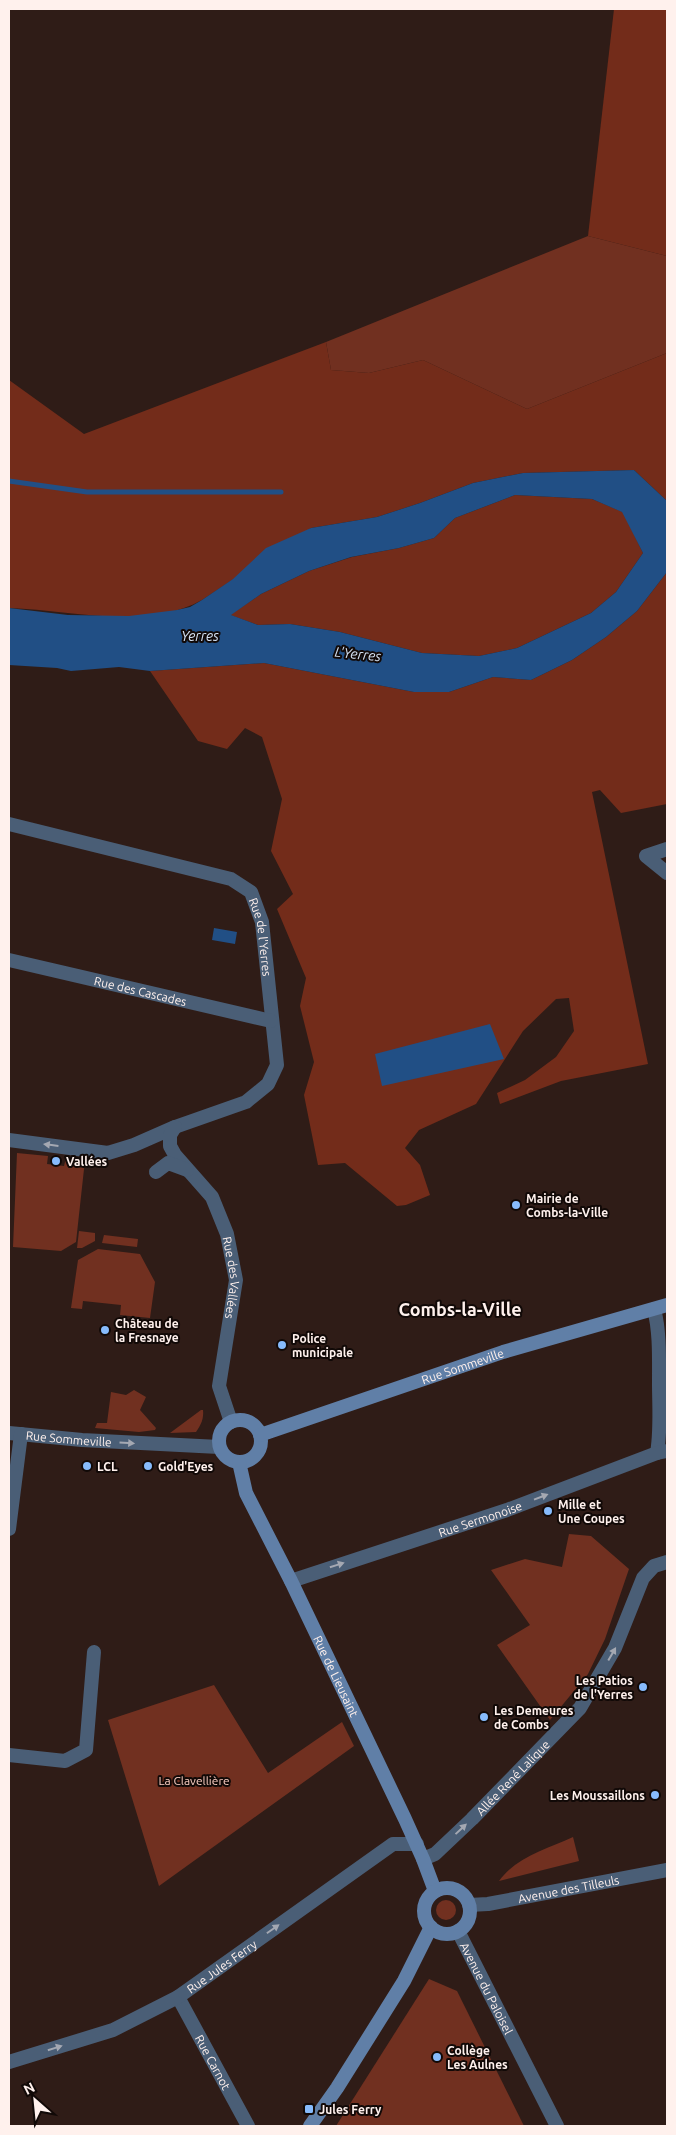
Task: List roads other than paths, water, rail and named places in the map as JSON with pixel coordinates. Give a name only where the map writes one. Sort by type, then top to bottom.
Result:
[{"type":"main road","name":"Rue Sommeville","points":[[260,1435],[503,1352],[661,1307]]},
{"type":"main road","points":[[238,1420],[252,1423],[260,1435],[261,1442],[257,1454],[252,1458],[239,1462],[227,1458],[218,1441],[222,1430],[231,1422],[238,1420]]},
{"type":"main road","name":"Rue de Lieusaint","points":[[239,1462],[246,1493],[291,1581],[424,1859],[435,1891]]},
{"type":"main road","points":[[442,1889],[456,1890],[462,1893],[469,1905],[468,1920],[458,1931],[444,1934],[431,1927],[426,1921],[424,1908],[435,1891],[442,1889]]},
{"type":"main road","points":[[310,2126],[337,2088],[404,1982],[431,1927]]},
{"type":"street","name":"Rue de l'Yerres","points":[[9,824],[230,879],[251,892],[262,922],[277,1066],[268,1084],[246,1102],[175,1127],[134,1145],[108,1152],[9,1140]]},
{"type":"street","points":[[667,849],[646,856],[667,873]]},
{"type":"street","name":"Rue des Cascades","points":[[9,960],[271,1021]]},
{"type":"street","name":"Rue des Vallées","points":[[175,1127],[170,1135],[170,1146],[175,1155],[212,1197],[227,1234],[236,1280],[219,1386],[231,1422]]},
{"type":"street","points":[[156,1172],[168,1163],[190,1171]]},
{"type":"street","points":[[661,1307],[658,1322],[658,1349],[659,1438],[662,1452]]},
{"type":"street","points":[[9,1529],[15,1433]]},
{"type":"street","name":"Rue Sommeville","points":[[15,1433],[82,1440],[220,1447]]},
{"type":"street","name":"Rue Sermonoise","points":[[291,1581],[507,1510],[662,1452]]},
{"type":"street","name":"Allée René Lalique","points":[[424,1859],[435,1854],[472,1819],[580,1708],[615,1648],[643,1578],[654,1566],[667,1562]]},
{"type":"street","points":[[9,1755],[65,1761],[86,1750],[94,1652]]},
{"type":"street","name":"Rue Jules Ferry","points":[[9,2062],[113,2030],[178,1997],[393,1844],[416,1844]]},
{"type":"street","name":"Avenue des Tilleuls","points":[[469,1905],[488,1904],[667,1870]]},
{"type":"street","name":"Avenue du Paloisel","points":[[458,1931],[557,2126]]},
{"type":"street","name":"Rue Carnot","points":[[178,1997],[248,2126]]},
{"type":"water","name":"Yerres","points":[[634,470],[667,501],[667,572],[637,611],[606,637],[572,660],[531,680],[493,677],[449,692],[414,692],[264,663],[150,671],[119,667],[71,671],[57,668],[9,665],[9,608],[68,615],[129,616],[190,607],[233,579],[266,548],[311,528],[377,517],[473,483],[523,473]],"holes":[[[515,495],[592,499],[622,512],[643,553],[616,592],[591,613],[517,648],[479,656],[422,653],[340,632],[290,624],[258,625],[231,615],[261,594],[309,571],[351,557],[399,548],[434,538],[455,518]]]},
{"type":"water","points":[[214,928],[237,932],[235,944],[212,940]]},
{"type":"water","points":[[490,1024],[504,1059],[382,1086],[375,1054]]},
{"type":"waterway","points":[[9,481],[87,492],[281,492]]},
{"type":"place","name":"Vallées","points":[[56,1161]]},
{"type":"place","name":"Mairie de Combs-la-Ville","points":[[516,1205]]},
{"type":"place","name":"Château de la Fresnaye","points":[[105,1330]]},
{"type":"place","name":"Police municipale","points":[[282,1345]]},
{"type":"place","name":"LCL","points":[[87,1466]]},
{"type":"place","name":"Gold'Eyes","points":[[148,1466]]},
{"type":"place","name":"Mille et Une Coupes","points":[[548,1511]]},
{"type":"place","name":"Les Patios de l'Yerres","points":[[643,1687]]},
{"type":"place","name":"Les Demeures de Combs","points":[[484,1717]]},
{"type":"place","name":"Les Moussaillons","points":[[655,1795]]},
{"type":"place","name":"Collège Les Aulnes","points":[[437,2057]]},
{"type":"place","name":"Jules Ferry","points":[[309,2109]]},
{"type":"district","name":"Combs-la-Ville","points":[[460,1309]]},
{"type":"water label","name":"L'Yerres","points":[[358,654]]},
{"type":"park label","name":"La Clavellière","points":[[194,1780]]}]
